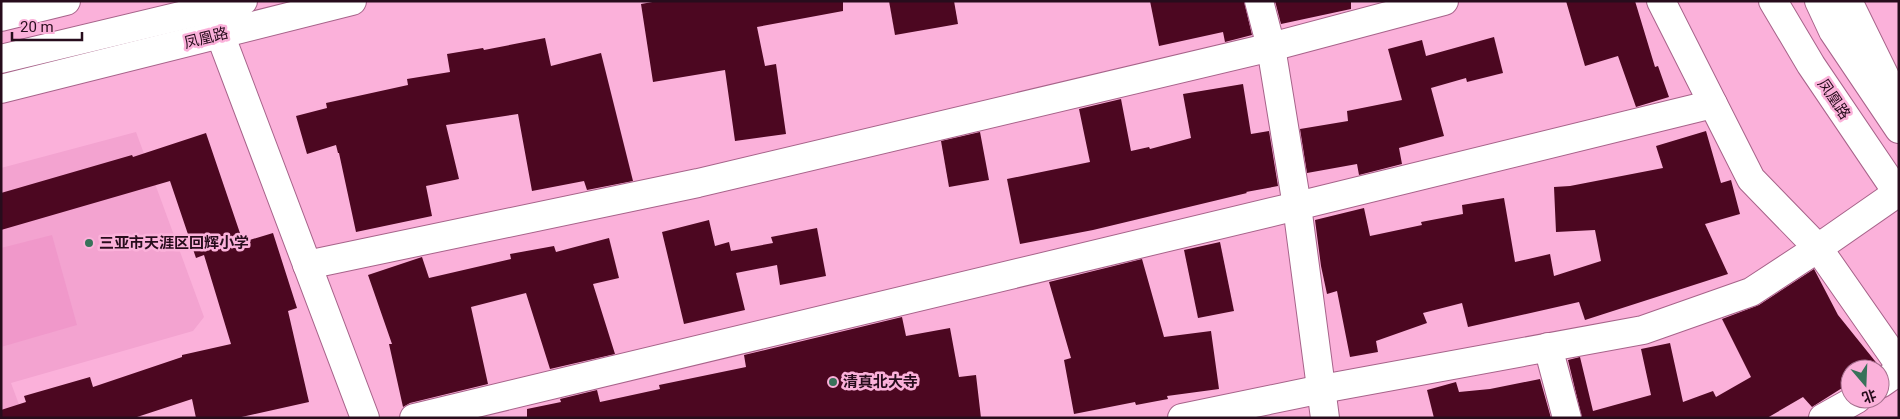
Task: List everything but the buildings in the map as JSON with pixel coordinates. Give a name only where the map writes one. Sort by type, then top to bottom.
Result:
[{"type":"main road","points":[[1,17],[66,1]]},
{"type":"main road","name":"凤凰路","points":[[1,59],[243,1]]},
{"type":"main road","name":"凤凰路","points":[[1,89],[352,1]]},
{"type":"main road","points":[[1259,1],[1271,47],[1297,206],[1325,418]]},
{"type":"main road","points":[[307,265],[698,183],[1271,47],[1444,1]]},
{"type":"main road","points":[[1661,1],[1751,179],[1818,248],[1899,364]]},
{"type":"main road","name":"凤凰路","points":[[1773,1],[1811,66],[1898,194]]},
{"type":"main road","points":[[1819,1],[1833,31],[1899,129]]},
{"type":"main road","points":[[1848,1],[1899,105]]},
{"type":"main road","points":[[211,10],[365,418]]},
{"type":"main road","points":[[414,418],[1297,206],[1712,104]]},
{"type":"main road","points":[[1182,418],[1322,389],[1643,330],[1751,292],[1898,194]]},
{"type":"main road","points":[[1548,347],[1567,418]]},
{"type":"main road","points":[[1823,418],[1840,408]]},
{"type":"shaded area","name":"三亚市天涯区回辉小学","points":[[136,132],[204,317],[193,331],[11,383],[24,418],[1,418],[1,168]]},
{"type":"shaded area","points":[[52,235],[77,325],[1,347],[1,248]]},
{"type":"place","name":"三亚市天涯区回辉小学","points":[[89,243]]},
{"type":"place","name":"清真北大寺","points":[[833,382]]}]
